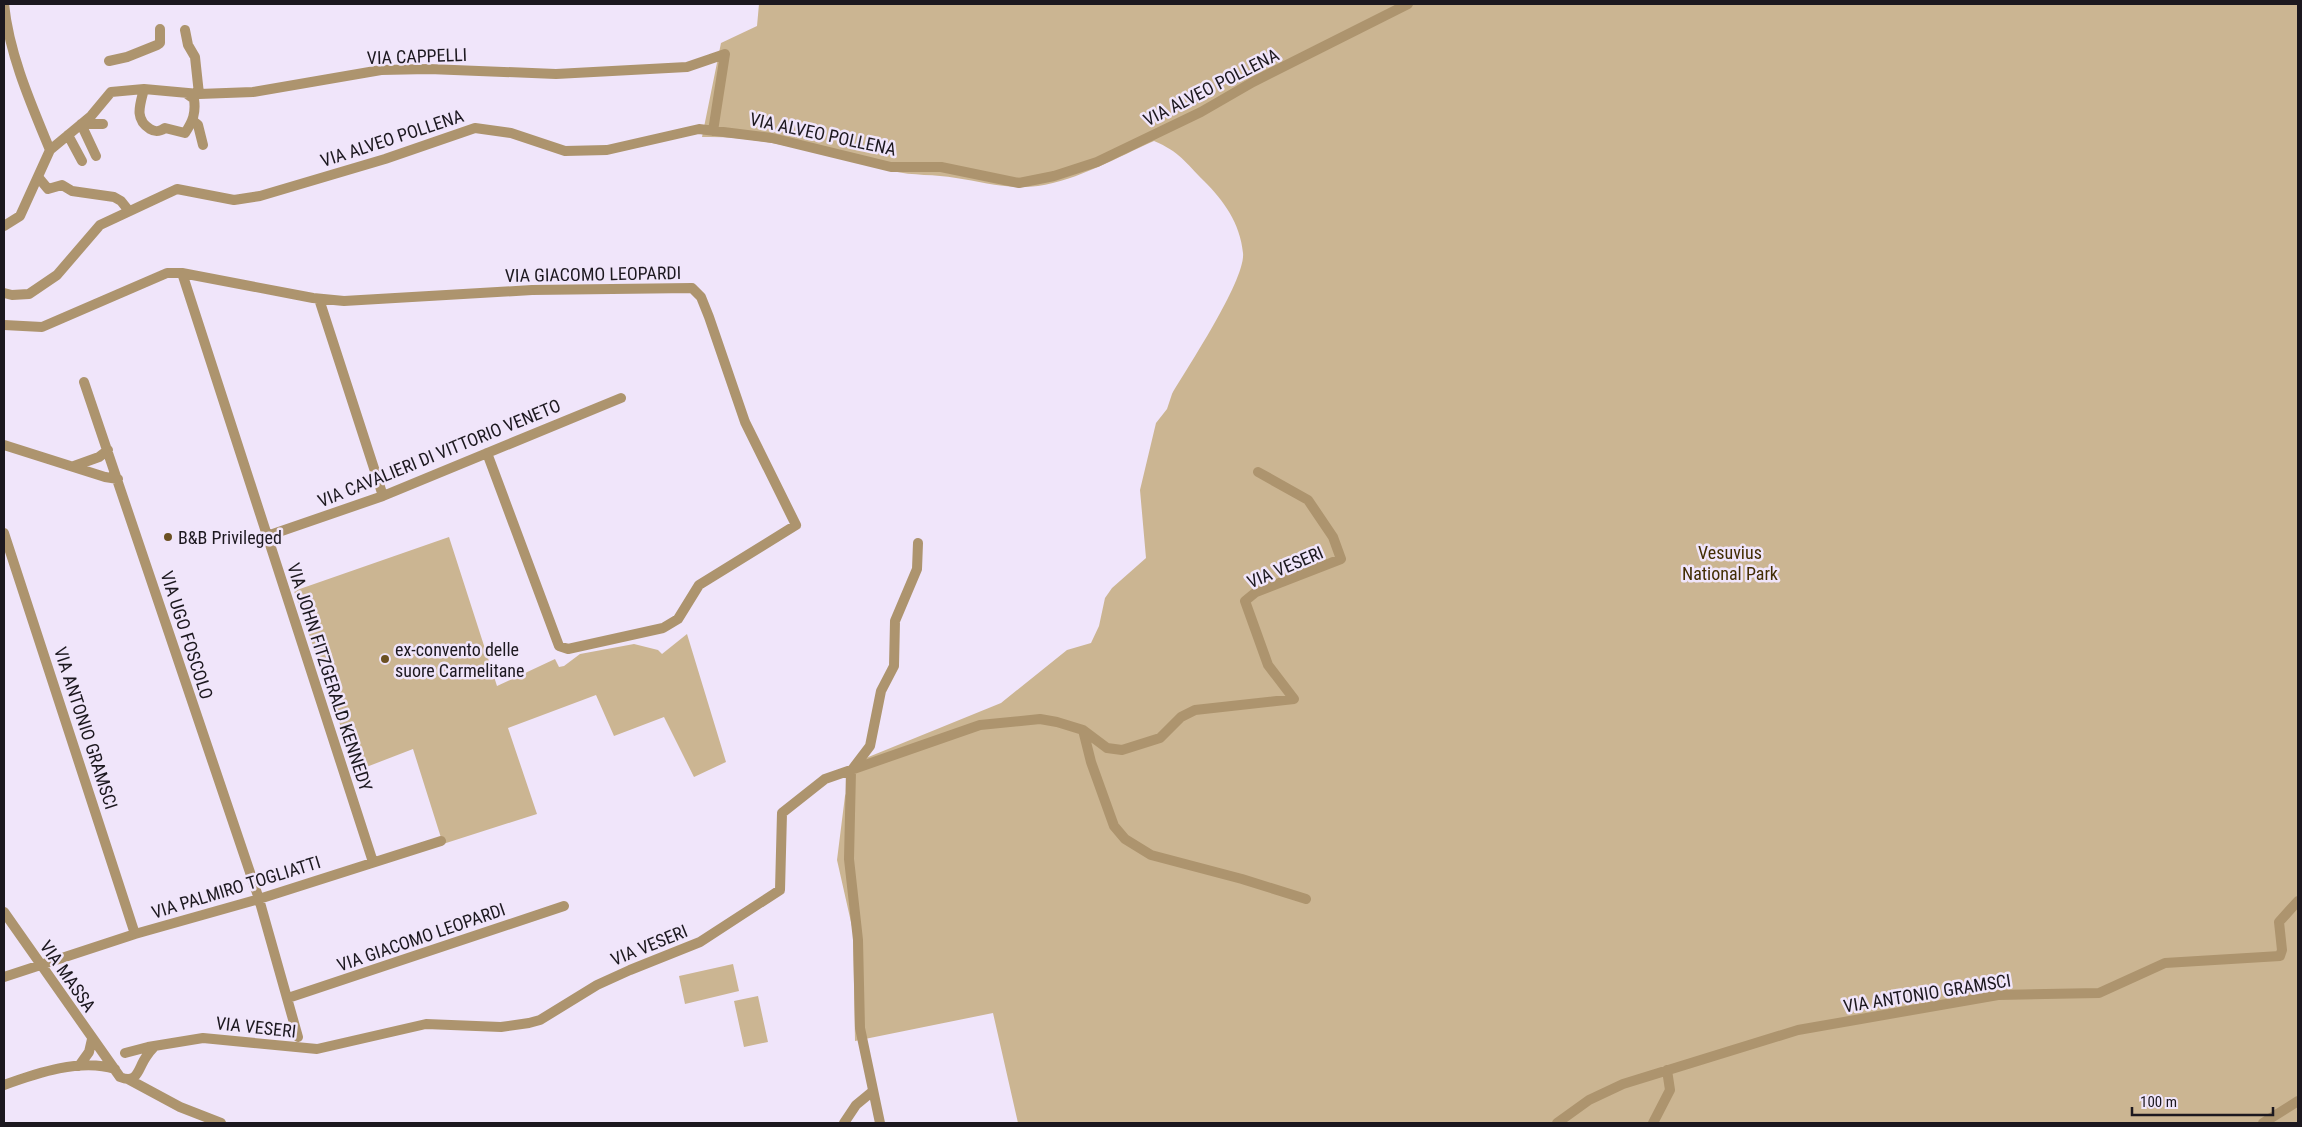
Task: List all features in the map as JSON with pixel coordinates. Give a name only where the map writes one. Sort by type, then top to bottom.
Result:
[{"type":"street","points":[[4,4],[6,20],[28,96],[50,150]]},
{"type":"street","name":"VIA ALVEO POLLENA","points":[[4,294],[29,294],[57,275],[100,225],[176,189],[234,200],[260,196],[385,159],[475,128],[511,133],[565,151],[608,150],[700,129],[772,138],[891,167],[941,167],[1019,183],[1054,176],[1097,162],[1201,112],[1253,82],[1408,4]]},
{"type":"street","points":[[109,61],[127,57],[157,46],[160,43],[160,29]]},
{"type":"street","points":[[185,30],[188,45],[195,57],[199,94]]},
{"type":"street","name":"VIA CAPPELLI","points":[[4,226],[20,216],[50,150],[91,116],[110,92],[144,90],[199,94],[253,92],[381,70],[429,69],[556,74],[687,67],[725,54],[713,131]]},
{"type":"street","points":[[144,90],[138,112],[139,119],[143,125],[154,132],[161,131],[164,128],[185,133],[193,121],[196,110],[194,99],[187,94]]},
{"type":"street","points":[[193,121],[198,125],[203,145]]},
{"type":"street","points":[[96,156],[81,124],[102,124]]},
{"type":"street","points":[[68,135],[82,161]]},
{"type":"street","points":[[38,177],[48,189],[62,185],[72,191],[114,197],[121,201],[129,211]]},
{"type":"street","name":"VIA GIACOMO LEOPARDI","points":[[4,325],[42,327],[167,273],[182,273],[319,299],[344,301],[532,290],[692,288],[700,297],[709,318],[745,422],[796,525],[699,585],[678,619],[663,628],[568,649],[559,646],[487,453]]},
{"type":"street","name":"VIA JOHN FITZGERALD KENNEDY","points":[[182,273],[373,862]]},
{"type":"street","points":[[319,299],[383,496]]},
{"type":"street","name":"VIA UGO FOSCOLO","points":[[84,382],[258,899]]},
{"type":"street","name":"VIA CAVALIERI DI VITTORIO VENETO","points":[[268,536],[383,496],[621,398]]},
{"type":"street","points":[[4,445],[104,477],[118,479]]},
{"type":"street","points":[[74,466],[99,457],[108,450]]},
{"type":"street","name":"VIA VESERI","points":[[154,1047],[203,1038],[317,1049],[426,1024],[502,1027],[540,1020],[605,981],[700,942],[780,890],[782,813],[825,779],[980,725],[1040,719],[1083,730],[1107,748],[1122,750],[1160,738],[1181,717],[1195,710],[1294,699],[1268,665],[1245,602],[1256,592],[1341,560],[1333,537],[1308,500],[1258,472]]},
{"type":"street","name":"VIA ANTONIO GRAMSCI","points":[[4,533],[135,934]]},
{"type":"street","points":[[880,1123],[860,1028],[858,940],[849,859],[851,771],[870,746],[881,691],[894,666],[895,621],[916,569],[918,543]]},
{"type":"street","points":[[1083,730],[1091,762],[1114,826],[1126,839],[1159,858],[1242,879],[1306,899]]},
{"type":"street","name":"VIA PALMIRO TOGLIATTI","points":[[4,978],[135,934],[258,899],[440,841]]},
{"type":"street","points":[[258,899],[298,1037]]},
{"type":"street","name":"VIA ANTONIO GRAMSCI","points":[[1557,1123],[1589,1100],[1623,1084],[1798,1030],[1998,995],[2099,993],[2165,963],[2280,956],[2282,950],[2278,930],[2279,922],[2298,900]]},
{"type":"street","name":"VIA GIACOMO LEOPARDI","points":[[288,998],[564,906]]},
{"type":"street","name":"VIA MASSA","points":[[4,912],[92,1040],[115,1069]]},
{"type":"street","points":[[78,1066],[89,1052],[92,1040]]},
{"type":"street","points":[[4,1085],[138,1049],[154,1047]]},
{"type":"street","points":[[128,1079],[139,1074],[141,1066],[154,1047]]},
{"type":"street","points":[[149,1091],[136,1055],[123,1054],[115,1062],[115,1069],[120,1077],[128,1079],[149,1091],[180,1107],[220,1123]]},
{"type":"street","points":[[78,1066],[100,1065],[115,1069]]},
{"type":"street","points":[[1653,1123],[1670,1090],[1667,1070]]},
{"type":"street","points":[[844,1123],[856,1105],[873,1091]]},
{"type":"street","points":[[2263,1123],[2298,1101]]},
{"type":"green space","name":"Vesuvius National Park","points":[[759,4],[2298,4],[2298,1123],[1018,1123],[993,1013],[855,1041],[853,931],[837,860],[845,796],[861,760],[1001,703],[1067,650],[1091,643],[1099,626],[1105,598],[1112,588],[1146,558],[1140,490],[1156,423],[1167,409],[1172,394],[1226,302],[1241,265],[1243,253],[1235,222],[1218,196],[1182,158],[1154,141],[1068,179],[1038,186],[1017,187],[948,177],[900,173],[774,143],[726,137],[702,137],[721,43],[757,26]]},
{"type":"green space","points":[[449,537],[497,686],[555,659],[559,667],[564,666],[580,654],[634,644],[658,650],[662,654],[687,634],[726,762],[694,777],[664,717],[614,736],[596,695],[508,728],[537,814],[443,844],[413,749],[356,771],[294,591]]},
{"type":"green space","points":[[733,964],[739,991],[685,1004],[679,976]]},
{"type":"green space","points":[[758,996],[768,1042],[744,1047],[734,1001]]},
{"type":"place","name":"B&B Privileged","points":[[168,537]]},
{"type":"place","name":"ex-convento delle suore Carmelitane","points":[[385,659]]}]
